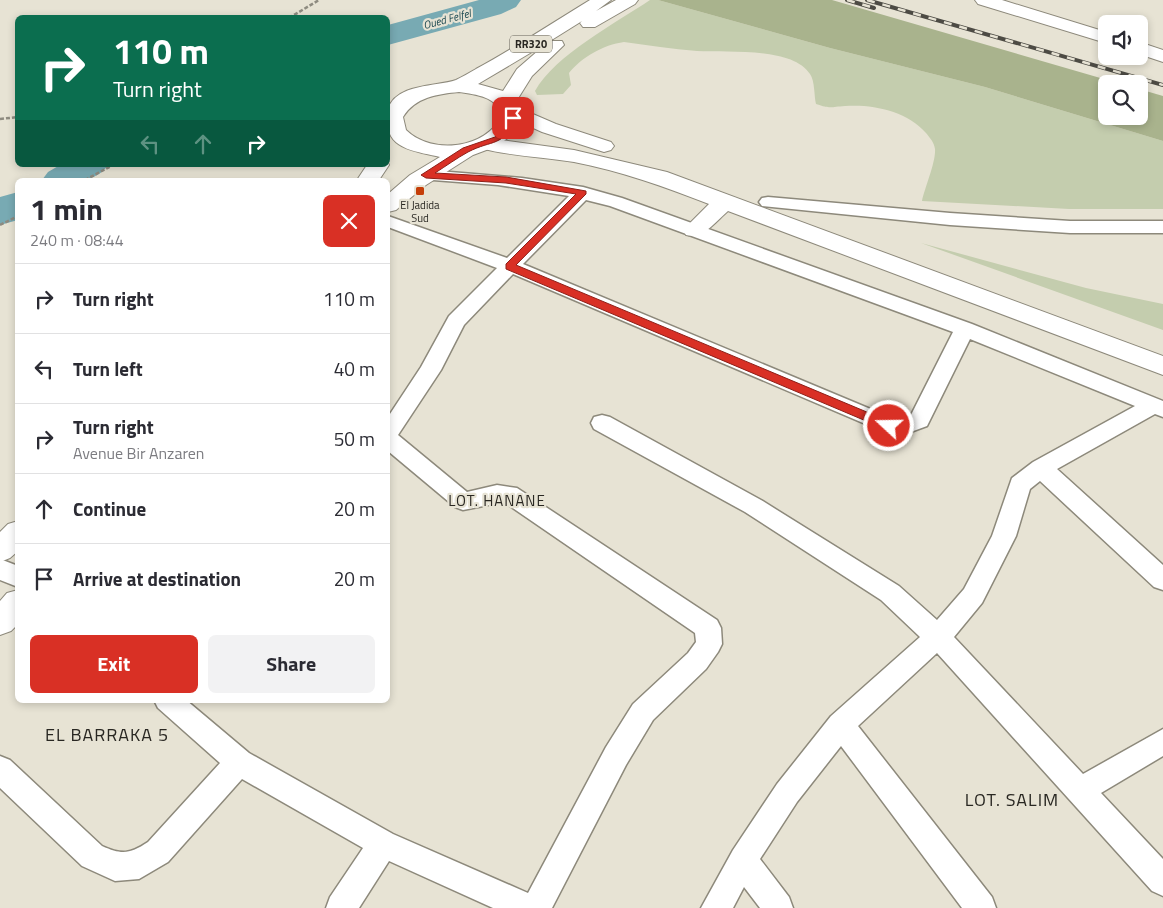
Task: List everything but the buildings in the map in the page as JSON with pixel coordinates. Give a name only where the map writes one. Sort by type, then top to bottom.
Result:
[{"type":"main road","name":"RR320","points":[[477,147],[429,149],[409,142],[392,140],[393,117],[402,103],[421,93],[458,86],[498,65],[602,0]]},
{"type":"main road","name":"RR320","points":[[390,203],[426,175],[506,132],[511,125],[509,106],[524,73],[550,48],[629,0]]},
{"type":"main road","points":[[984,0],[1098,36]]},
{"type":"main road","points":[[1148,51],[1163,56]]},
{"type":"main road","name":"RR320","points":[[458,86],[486,91],[509,106]]},
{"type":"main road","points":[[509,106],[554,130],[696,176],[1163,346]]},
{"type":"main road","points":[[477,147],[600,160],[659,178],[1163,366]]},
{"type":"main road","points":[[369,178],[377,167]]},
{"type":"main road","points":[[694,230],[724,202]]},
{"type":"main road","points":[[0,550],[15,535]]},
{"type":"main road","points":[[0,622],[15,605]]},
{"type":"street","points":[[426,175],[506,180],[583,192],[694,230],[965,329],[1159,407]]},
{"type":"street","points":[[390,430],[430,370],[456,321],[583,192]]},
{"type":"street","points":[[768,202],[950,219],[1070,227],[1163,227]]},
{"type":"street","points":[[390,222],[510,266],[889,426],[901,427],[911,425],[919,420],[965,329]]},
{"type":"street","points":[[716,908],[743,860],[787,793],[841,725],[887,681],[938,637],[973,596],[1004,536],[1020,484],[1041,468],[1159,407]]},
{"type":"street","points":[[602,423],[752,506],[890,593],[938,637],[1163,881]]},
{"type":"street","points":[[390,441],[464,501],[480,500],[498,492],[509,494],[708,628],[709,644],[697,661],[643,712],[616,756],[536,908]]},
{"type":"street","points":[[1041,468],[1163,580]]},
{"type":"street","points":[[0,569],[15,576]]},
{"type":"street","points":[[170,703],[239,762],[383,844],[528,908]]},
{"type":"street","points":[[841,725],[981,908]]},
{"type":"street","points":[[1079,791],[1163,740]]},
{"type":"street","points":[[0,769],[92,856],[115,866],[139,865],[158,852],[239,762]]},
{"type":"street","points":[[341,908],[383,844]]},
{"type":"street","points":[[743,860],[778,908]]},
{"type":"path","points":[[294,15],[319,0]]},
{"type":"path","points":[[0,119],[15,117]]},
{"type":"path","points":[[89,178],[109,167]]},
{"type":"path","points":[[0,225],[15,218]]},
{"type":"green space","points":[[650,0],[658,0],[830,48],[985,87],[1098,121],[1098,125],[1110,125],[1163,141],[1163,209],[1069,209],[922,201],[935,149],[932,140],[918,125],[889,110],[867,106],[825,107],[816,104],[814,84],[810,74],[801,65],[774,55],[697,51],[624,42],[601,49],[574,67],[569,73],[571,85],[563,94],[537,95],[535,91],[544,78],[557,65],[571,52]]},
{"type":"green space","points":[[658,0],[832,0],[1098,77],[1098,121],[985,87],[830,48]]},
{"type":"green space","points":[[1148,92],[1163,96],[1163,141],[1110,125],[1148,125]]},
{"type":"green space","points":[[921,243],[1086,288],[1163,304],[1163,330]]},
{"type":"waterway","name":"Oued Felfel","points":[[390,34],[490,7],[505,0]]},
{"type":"waterway","name":"Oued Felfel","points":[[66,178],[85,167]]},
{"type":"waterway","name":"Oued Felfel","points":[[0,213],[15,206]]},
{"type":"railway","points":[[847,0],[874,8]]},
{"type":"railway","points":[[867,0],[1163,85]]},
{"type":"place","name":"El Jadida Sud","points":[[420,191]]},
{"type":"district","name":"LOT. HANANE","points":[[497,501]]},
{"type":"district","name":"EL BARRAKA 5","points":[[107,735]]},
{"type":"district","name":"LOT. SALIM","points":[[1012,800]]},
{"type":"route","points":[[513,118],[506,132],[498,138],[487,144],[466,150],[426,175],[506,180],[583,192],[510,266],[889,426]]}]
